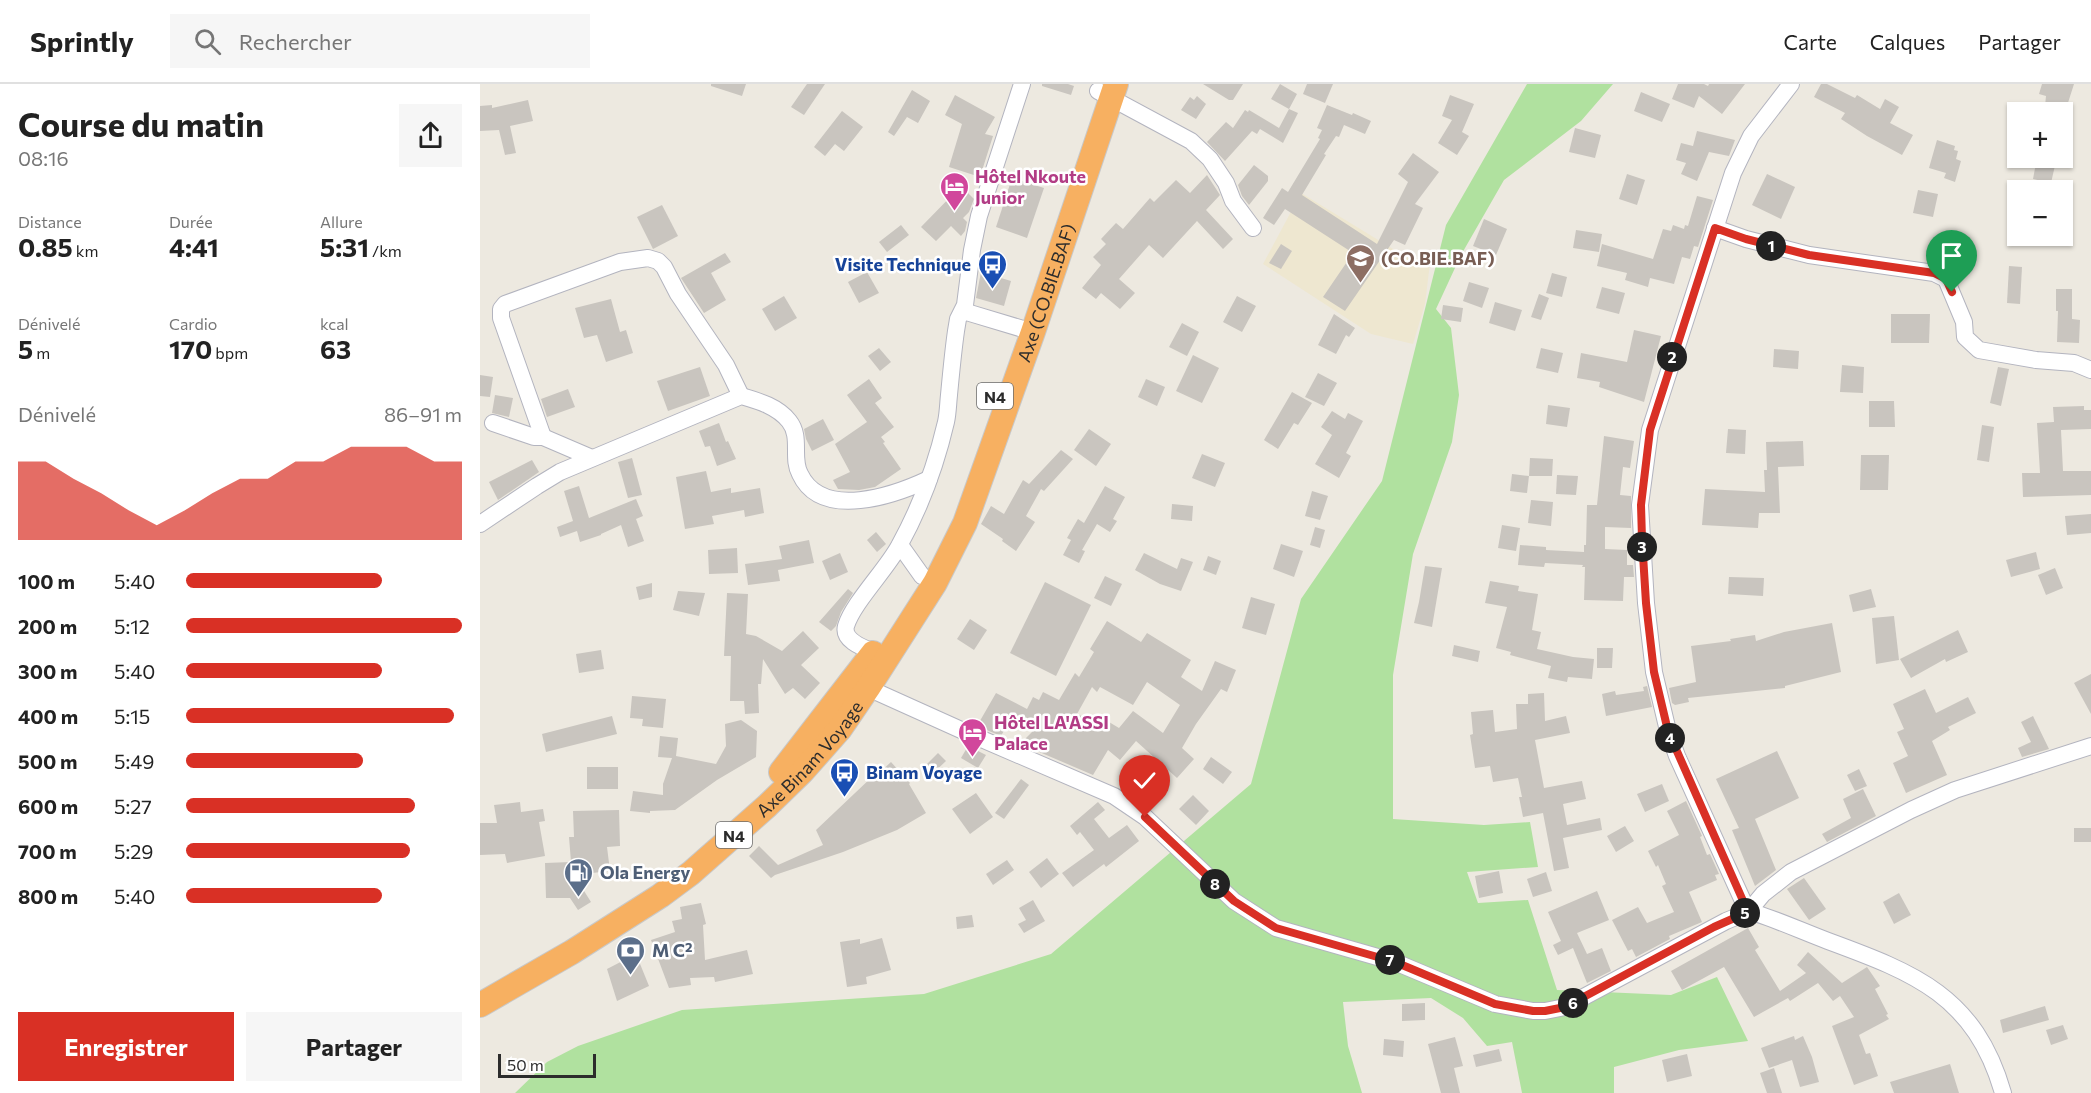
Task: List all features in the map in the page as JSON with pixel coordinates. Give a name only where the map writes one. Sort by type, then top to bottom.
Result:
[{"type":"highway","name":"Axe (CO.BIE.BAF)","points":[[860,685],[924,601],[953,550],[965,523],[1106,89]]},
{"type":"highway","name":"Axe (CO.BIE.BAF)","points":[[860,685],[874,652],[922,576],[951,517],[1026,330]]},
{"type":"highway","name":"Axe Binam Voyage","points":[[568,945],[656,890],[758,797],[860,685]]},
{"type":"highway","name":"N4","points":[[480,988],[568,945]]},
{"type":"highway","name":"N4","points":[[480,1005],[568,945]]},
{"type":"street","points":[[874,652],[857,645],[847,635],[846,627],[852,613],[900,545],[915,516],[929,478],[947,420],[956,331],[958,319],[963,311],[979,216],[1022,84]]},
{"type":"street","points":[[1748,912],[1668,731],[1652,663],[1646,603],[1641,505],[1650,430],[1742,150],[1764,117],[1791,84]]},
{"type":"street","points":[[1106,89],[1191,141],[1202,151],[1226,183],[1233,201],[1253,228]]},
{"type":"street","points":[[1715,228],[1746,239],[1809,255],[1934,273],[1946,279],[1964,322],[1965,337],[1979,350],[2036,360],[2074,363],[2091,370]]},
{"type":"street","points":[[543,437],[501,318],[501,309],[505,304],[620,262],[648,258],[658,261],[664,267],[682,300],[726,365],[741,396]]},
{"type":"street","points":[[963,311],[1026,330]]},
{"type":"street","points":[[480,524],[560,472],[741,396],[764,403],[779,411],[790,422],[796,434],[799,473],[807,485],[825,497],[848,500],[877,497],[895,493],[929,478]]},
{"type":"street","points":[[493,423],[534,437],[543,437],[592,458]]},
{"type":"street","points":[[900,545],[922,576]]},
{"type":"street","points":[[860,685],[1114,796],[1145,817],[1234,901],[1276,928],[1395,962],[1483,1000],[1508,1008],[1545,1011],[1565,1007],[1714,927],[1748,912],[1763,894],[1791,872],[1911,810],[1954,790],[2091,746]]},
{"type":"street","points":[[1748,912],[1766,916],[1877,959],[1924,981],[1952,1003],[1975,1033],[1987,1052],[2003,1093]]},
{"type":"shaded area","name":"(CO.BIE.BAF)","points":[[1301,193],[1398,252],[1430,263],[1425,304],[1413,344],[1371,334],[1263,264]]},
{"type":"green space","points":[[1527,84],[1613,84],[1581,121],[1504,180],[1461,255],[1436,309],[1451,328],[1459,395],[1452,442],[1413,554],[1393,675],[1393,819],[1484,825],[1530,822],[1538,867],[1467,872],[1478,903],[1528,900],[1557,990],[1671,995],[1717,977],[1748,1041],[1679,1050],[1614,1067],[1614,1093],[1522,1093],[1512,1042],[1487,1046],[1463,1018],[1431,998],[1343,1002],[1348,1046],[1362,1093],[515,1093],[547,1062],[578,1046],[682,1010],[924,994],[1051,954],[1251,784],[1301,599],[1382,481],[1446,225]]},
{"type":"building","points":[[711,84],[746,84],[742,96],[711,86]]},
{"type":"building","points":[[807,84],[825,84],[804,115],[791,107]]},
{"type":"building","points":[[1042,84],[1074,86],[1071,95],[1042,86]]},
{"type":"building","points":[[1203,84],[1243,84],[1233,100],[1229,100]]},
{"type":"building","points":[[1280,84],[1297,94],[1289,109],[1271,99]]},
{"type":"building","points":[[1307,84],[1333,84],[1325,103],[1303,94]]},
{"type":"building","points":[[1678,84],[1708,86],[1709,84],[1745,84],[1722,114],[1699,96],[1694,108],[1672,99]]},
{"type":"building","points":[[1821,84],[1827,84],[1855,98],[1857,95],[1880,109],[1885,99],[1899,107],[1890,123],[1913,135],[1902,155],[1841,119],[1845,113],[1814,97]]},
{"type":"building","points":[[2042,84],[2074,84],[2068,102],[2045,102],[2046,96],[2039,94]]},
{"type":"building","points":[[912,90],[930,101],[918,123],[907,117],[894,136],[888,132]]},
{"type":"building","points":[[1641,92],[1670,104],[1662,122],[1634,111]]},
{"type":"building","points":[[955,95],[995,117],[985,134],[993,136],[980,177],[949,167],[962,124],[945,115]]},
{"type":"building","points":[[1450,95],[1474,104],[1462,132],[1469,136],[1457,155],[1438,143],[1452,120],[1442,116]]},
{"type":"building","points":[[1197,96],[1206,104],[1196,119],[1181,110],[1190,97],[1194,100]]},
{"type":"building","points":[[528,100],[533,121],[510,126],[516,153],[505,155],[499,130],[480,131],[480,106],[492,105],[492,108]]},
{"type":"building","points":[[1327,105],[1371,121],[1365,134],[1344,125],[1339,137],[1336,136],[1324,154],[1326,155],[1302,195],[1377,244],[1408,182],[1398,174],[1413,153],[1439,172],[1415,204],[1423,208],[1405,245],[1394,240],[1345,311],[1323,297],[1353,253],[1285,209],[1274,225],[1263,218],[1282,188],[1288,192],[1320,139],[1318,138],[1322,130],[1317,128]]},
{"type":"building","points":[[1289,109],[1298,113],[1283,143],[1260,129],[1257,134],[1252,131],[1225,161],[1207,142],[1226,122],[1233,128],[1245,110],[1248,112],[1249,110],[1279,128]]},
{"type":"building","points":[[842,111],[863,127],[844,151],[835,144],[825,156],[814,147]]},
{"type":"building","points":[[1575,128],[1601,135],[1595,158],[1569,152]]},
{"type":"building","points":[[1697,131],[1735,140],[1729,156],[1709,152],[1697,181],[1681,174],[1686,163],[1676,160],[1681,143],[1693,146]]},
{"type":"building","points":[[1937,140],[1955,146],[1954,150],[1958,151],[1956,159],[1961,161],[1955,182],[1944,178],[1946,173],[1929,168]]},
{"type":"building","points":[[1254,165],[1268,176],[1268,181],[1249,205],[1238,185]]},
{"type":"building","points":[[2035,168],[2054,168],[2052,180],[2033,179]]},
{"type":"building","points":[[1627,174],[1645,180],[1637,205],[1619,199]]},
{"type":"building","points":[[1767,174],[1795,187],[1781,219],[1752,205]]},
{"type":"building","points":[[1207,175],[1220,195],[1206,210],[1233,239],[1223,249],[1197,221],[1163,258],[1149,245],[1119,279],[1135,293],[1120,309],[1101,293],[1096,299],[1082,288],[1101,265],[1093,257],[1106,244],[1101,239],[1116,223],[1123,229],[1150,198],[1154,202],[1176,180],[1190,193]]},
{"type":"building","points":[[1012,178],[1044,188],[1027,238],[996,227]]},
{"type":"building","name":"Hôtel Nkoute Junior","points":[[961,186],[974,199],[969,212],[963,218],[967,222],[965,231],[961,236],[951,226],[936,241],[921,227]]},
{"type":"building","points":[[1918,190],[1938,194],[1933,217],[1913,213]]},
{"type":"building","points":[[1697,196],[1713,200],[1698,247],[1694,246],[1690,259],[1682,257],[1674,284],[1650,278],[1648,287],[1625,280],[1627,273],[1597,266],[1602,244],[1653,259],[1663,229],[1671,231],[1673,225],[1684,229],[1685,225],[1688,226]]},
{"type":"building","points":[[662,205],[678,236],[653,249],[637,217]]},
{"type":"building","points":[[1484,219],[1507,229],[1496,255],[1473,246]]},
{"type":"building","points":[[901,225],[909,235],[887,252],[879,242]]},
{"type":"building","points":[[1576,230],[1602,234],[1599,252],[1573,248]]},
{"type":"building","points":[[1281,244],[1292,251],[1281,269],[1269,263]]},
{"type":"building","points":[[725,253],[731,262],[711,273],[726,300],[704,313],[681,278]]},
{"type":"building","points":[[2009,266],[2022,267],[2020,304],[2007,303]]},
{"type":"building","points":[[867,272],[879,293],[859,303],[848,282]]},
{"type":"building","name":"Visite Technique","points":[[981,272],[1011,281],[1004,306],[976,298]]},
{"type":"building","points":[[1552,273],[1567,277],[1562,297],[1546,293]]},
{"type":"building","points":[[1469,282],[1489,288],[1482,308],[1463,301]]},
{"type":"building","points":[[1602,287],[1625,293],[1619,314],[1596,308]]},
{"type":"building","points":[[2056,289],[2072,289],[2072,319],[2080,320],[2079,343],[2057,342]]},
{"type":"building","points":[[1539,294],[1549,298],[1541,320],[1531,317]]},
{"type":"building","points":[[784,296],[797,318],[775,331],[762,309]]},
{"type":"building","points":[[1237,296],[1256,306],[1242,332],[1223,322]]},
{"type":"building","points":[[611,299],[620,332],[626,330],[633,353],[606,362],[597,335],[584,338],[575,308]]},
{"type":"building","points":[[1495,302],[1522,310],[1515,331],[1489,323]]},
{"type":"building","points":[[1443,305],[1463,308],[1461,322],[1441,319]]},
{"type":"building","points":[[1334,314],[1355,328],[1349,337],[1346,335],[1336,354],[1318,345]]},
{"type":"building","points":[[1891,314],[1930,314],[1929,343],[1891,343]]},
{"type":"building","points":[[1182,323],[1199,332],[1187,356],[1169,347]]},
{"type":"building","points":[[1634,330],[1661,336],[1644,402],[1599,387],[1600,382],[1577,378],[1581,353],[1627,362]]},
{"type":"building","points":[[879,348],[891,362],[880,371],[868,356]]},
{"type":"building","points":[[1541,348],[1563,353],[1558,373],[1536,368]]},
{"type":"building","points":[[1774,349],[1799,351],[1798,369],[1773,367]]},
{"type":"building","points":[[1193,355],[1219,368],[1202,403],[1176,391]]},
{"type":"building","points":[[1842,365],[1864,367],[1863,393],[1840,392]]},
{"type":"building","points":[[700,367],[710,396],[668,411],[657,381]]},
{"type":"building","points":[[1998,367],[2009,369],[2001,406],[1990,403]]},
{"type":"building","points":[[1318,373],[1337,383],[1324,406],[1305,397]]},
{"type":"building","points":[[480,375],[493,377],[490,397],[480,396]]},
{"type":"building","points":[[869,379],[882,398],[875,403],[894,427],[881,437],[885,442],[883,443],[901,469],[875,487],[859,490],[838,489],[833,480],[850,472],[835,444],[867,422],[847,395]]},
{"type":"building","points":[[1146,379],[1165,387],[1157,406],[1138,397]]},
{"type":"building","points":[[568,389],[575,407],[547,417],[541,399]]},
{"type":"building","points":[[1292,392],[1312,403],[1298,425],[1294,423],[1278,449],[1264,440]]},
{"type":"building","points":[[495,395],[513,398],[509,417],[492,413]]},
{"type":"building","points":[[1869,401],[1894,401],[1895,427],[1869,427]]},
{"type":"building","points":[[1548,405],[1570,408],[1567,427],[1546,424]]},
{"type":"building","points":[[2084,406],[2084,410],[2091,410],[2091,429],[2061,430],[2063,471],[2091,471],[2091,495],[2023,497],[2022,473],[2040,473],[2037,423],[2054,422],[2053,407]]},
{"type":"building","points":[[1332,411],[1345,419],[1348,413],[1363,421],[1346,453],[1351,456],[1339,478],[1315,464],[1332,435],[1321,427]]},
{"type":"building","points":[[823,419],[834,440],[812,451],[804,429]]},
{"type":"building","points":[[719,423],[736,459],[717,466],[710,446],[705,447],[699,431]]},
{"type":"building","points":[[1982,425],[1994,427],[1989,462],[1977,460]]},
{"type":"building","points":[[1089,429],[1111,444],[1096,466],[1074,450]]},
{"type":"building","points":[[1728,429],[1746,430],[1745,454],[1726,453]]},
{"type":"building","points":[[1604,436],[1634,441],[1630,468],[1623,467],[1620,495],[1631,496],[1631,528],[1605,527],[1605,549],[1627,550],[1627,565],[1633,565],[1634,577],[1624,577],[1623,601],[1584,600],[1585,567],[1582,567],[1583,565],[1545,563],[1544,567],[1518,565],[1520,545],[1546,547],[1546,550],[1584,552],[1587,505],[1597,505]]},
{"type":"building","points":[[1803,441],[1804,466],[1778,467],[1780,513],[1759,513],[1758,528],[1702,525],[1705,489],[1765,492],[1766,442]]},
{"type":"building","points":[[1061,450],[1073,459],[1044,491],[1041,489],[1026,516],[1035,522],[1016,551],[981,524],[991,506],[1004,514],[1023,480],[1029,484]]},
{"type":"building","points":[[1202,454],[1225,463],[1215,487],[1192,478]]},
{"type":"building","points":[[1861,455],[1889,455],[1888,490],[1860,490]]},
{"type":"building","points":[[632,458],[642,495],[628,498],[618,462]]},
{"type":"building","points":[[1530,458],[1553,459],[1552,476],[1529,476]]},
{"type":"building","points":[[532,460],[539,472],[498,500],[489,482]]},
{"type":"building","points":[[706,471],[711,492],[731,488],[731,493],[760,488],[764,513],[745,517],[744,510],[712,516],[714,524],[685,529],[676,477]]},
{"type":"building","points":[[1512,474],[1529,476],[1527,493],[1510,491]]},
{"type":"building","points":[[1557,475],[1578,476],[1576,495],[1556,494]]},
{"type":"building","points":[[579,486],[589,518],[636,499],[643,516],[636,519],[644,541],[628,547],[621,525],[580,542],[577,531],[560,537],[557,527],[573,521],[564,491]]},
{"type":"building","points":[[1105,486],[1125,497],[1113,519],[1117,521],[1110,532],[1097,524],[1082,550],[1085,551],[1079,563],[1063,555],[1071,540],[1067,538],[1078,519],[1084,523]]},
{"type":"building","points":[[1312,491],[1328,496],[1320,520],[1305,516]]},
{"type":"building","points":[[1531,500],[1553,502],[1551,526],[1528,523]]},
{"type":"building","points":[[1172,504],[1193,506],[1192,521],[1171,519]]},
{"type":"building","points":[[2091,514],[2091,533],[2067,535],[2065,516]]},
{"type":"building","points":[[1502,525],[1520,528],[1516,551],[1498,548]]},
{"type":"building","points":[[1315,527],[1325,530],[1320,548],[1310,545]]},
{"type":"building","points":[[876,532],[886,544],[877,552],[867,540]]},
{"type":"building","points":[[809,540],[814,563],[778,570],[780,581],[748,585],[745,564],[782,559],[779,546]]},
{"type":"building","points":[[1281,544],[1303,551],[1294,577],[1273,569]]},
{"type":"building","points":[[737,548],[738,573],[709,574],[708,550]]},
{"type":"building","points":[[2036,552],[2040,569],[2011,577],[2006,560]]},
{"type":"building","points":[[840,553],[848,572],[830,580],[822,561]]},
{"type":"building","points":[[1144,553],[1177,569],[1181,558],[1193,562],[1181,591],[1160,584],[1135,570]]},
{"type":"building","points":[[1208,556],[1221,561],[1216,575],[1203,570]]},
{"type":"building","points":[[1425,566],[1442,568],[1432,627],[1414,623]]},
{"type":"building","points":[[2055,568],[2063,588],[2046,595],[2038,575]]},
{"type":"building","points":[[1105,576],[1122,584],[1111,606],[1094,598]]},
{"type":"building","points":[[1729,577],[1764,578],[1763,596],[1728,594]]},
{"type":"building","points":[[1490,581],[1519,586],[1518,591],[1538,594],[1532,630],[1541,632],[1537,649],[1594,659],[1592,679],[1568,677],[1567,682],[1548,678],[1551,666],[1510,655],[1511,652],[1496,648],[1507,607],[1485,603]]},
{"type":"building","points":[[1045,582],[1091,605],[1056,676],[1010,653]]},
{"type":"building","points":[[652,583],[652,597],[639,600],[636,587]]},
{"type":"building","points":[[848,589],[853,593],[841,612],[836,626],[831,631],[819,622]]},
{"type":"building","points":[[1871,589],[1876,607],[1853,612],[1849,595]]},
{"type":"building","points":[[678,591],[705,593],[699,616],[673,610]]},
{"type":"building","points":[[727,593],[748,594],[746,634],[756,636],[782,651],[803,631],[819,648],[801,665],[820,683],[805,699],[793,688],[785,694],[763,659],[761,684],[758,684],[759,713],[745,714],[744,701],[730,701],[731,656],[724,656]]},
{"type":"building","points":[[1251,597],[1275,604],[1266,635],[1242,628]]},
{"type":"building","points":[[1894,616],[1899,660],[1876,664],[1872,618]]},
{"type":"building","points":[[970,619],[987,630],[974,650],[957,639]]},
{"type":"building","points":[[1107,621],[1141,642],[1147,633],[1191,660],[1181,677],[1202,691],[1215,661],[1236,670],[1227,692],[1221,689],[1182,748],[1194,759],[1177,778],[1136,741],[1120,760],[1108,750],[1093,775],[1023,745],[1034,730],[1011,718],[1001,736],[977,726],[996,693],[1027,709],[1033,697],[1039,700],[1043,692],[1059,700],[1075,673],[1079,677],[1094,652],[1090,649]],"holes":[[[1147,682],[1180,705],[1163,733],[1133,711],[1119,728],[1099,716],[1095,722],[1077,714],[1092,687],[1097,692],[1100,687],[1133,705]]]},
{"type":"building","points":[[1832,623],[1841,672],[1785,686],[1785,688],[1688,698],[1689,702],[1675,705],[1672,703],[1669,688],[1696,682],[1691,646],[1731,641],[1730,639],[1755,635],[1756,641],[1784,632]]},
{"type":"building","points":[[1958,630],[1968,652],[1946,662],[1945,659],[1911,678],[1900,659]]},
{"type":"building","points":[[1454,645],[1480,651],[1478,662],[1452,656]]},
{"type":"building","points":[[1597,648],[1613,648],[1612,668],[1597,668]]},
{"type":"building","points":[[601,650],[604,669],[579,673],[576,654]]},
{"type":"building","points":[[2091,674],[2091,714],[2074,683]]},
{"type":"building","points":[[1647,686],[1652,707],[1606,716],[1602,694],[1615,691],[1616,695],[1644,691],[1643,687]]},
{"type":"building","points":[[1925,689],[1936,713],[1968,697],[1976,713],[1948,727],[1950,730],[1932,741],[1947,775],[1906,793],[1893,763],[1908,756],[1897,732],[1904,729],[1893,704]]},
{"type":"building","points":[[1544,693],[1545,721],[1566,716],[1570,733],[1535,740],[1544,788],[1582,781],[1586,799],[1563,804],[1567,825],[1600,818],[1602,830],[1563,838],[1569,868],[1554,871],[1543,813],[1523,817],[1518,778],[1493,782],[1490,766],[1475,768],[1470,735],[1473,734],[1471,712],[1493,710],[1495,732],[1517,729],[1516,704],[1528,704],[1528,694]]},
{"type":"building","points":[[632,696],[666,699],[663,728],[642,726],[643,719],[630,718]]},
{"type":"building","points":[[612,716],[617,734],[546,752],[542,734]]},
{"type":"building","points":[[2033,716],[2049,749],[2022,757],[2018,748],[2031,742],[2021,722]]},
{"type":"building","points":[[741,720],[757,731],[756,757],[717,780],[675,810],[650,811],[650,813],[630,811],[633,791],[663,795],[663,784],[672,758],[658,757],[660,736],[678,738],[676,756],[716,764],[726,746],[725,724]]},
{"type":"building","name":"Hôtel LA'ASSI Palace","points":[[968,746],[986,755],[978,768],[961,758]]},
{"type":"building","points":[[1777,751],[1799,798],[1755,819],[1776,870],[1755,886],[1732,830],[1739,828],[1716,779]]},
{"type":"building","points":[[938,753],[946,761],[930,776],[923,768]]},
{"type":"building","points":[[1211,757],[1232,772],[1223,784],[1203,769]]},
{"type":"building","points":[[891,762],[910,783],[926,813],[897,830],[771,878],[749,856],[759,846],[778,865],[823,845],[816,830]]},
{"type":"building","points":[[587,767],[618,767],[618,789],[587,789]]},
{"type":"building","points":[[1859,769],[1867,786],[1855,791],[1847,775]]},
{"type":"building","points":[[1021,779],[1029,785],[1004,819],[995,813]]},
{"type":"building","points":[[1662,784],[1669,801],[1645,812],[1637,794]]},
{"type":"building","points":[[1863,789],[1876,816],[1827,842],[1822,834],[1851,818],[1843,799]]},
{"type":"building","points":[[976,793],[993,817],[970,834],[952,809]]},
{"type":"building","points":[[1193,795],[1209,811],[1196,825],[1179,809]]},
{"type":"building","points":[[1686,801],[1702,836],[1700,837],[1707,855],[1710,854],[1719,874],[1715,875],[1717,880],[1689,892],[1702,922],[1669,936],[1670,939],[1636,957],[1632,949],[1628,951],[1612,920],[1638,907],[1647,923],[1674,912],[1662,886],[1666,884],[1658,865],[1656,867],[1648,851],[1679,835],[1667,811]]},
{"type":"building","points":[[520,802],[521,812],[543,809],[545,821],[539,822],[545,856],[507,863],[505,854],[480,855],[480,823],[497,823],[494,805]]},
{"type":"building","points":[[1098,802],[1105,810],[1094,819],[1109,838],[1127,825],[1139,841],[1106,867],[1104,864],[1073,887],[1062,873],[1094,850],[1080,832],[1077,835],[1070,826]]},
{"type":"building","points":[[619,810],[620,846],[607,847],[610,871],[574,875],[591,902],[578,910],[570,898],[546,898],[545,863],[571,862],[569,837],[574,837],[573,811]]},
{"type":"building","points":[[1625,826],[1634,841],[1616,852],[1607,836]]},
{"type":"building","points":[[2074,828],[2091,828],[2091,842],[2074,842]]},
{"type":"building","points":[[1047,858],[1059,874],[1041,888],[1029,872]]},
{"type":"building","points":[[1007,860],[1014,870],[993,885],[986,874]]},
{"type":"building","points":[[1499,871],[1503,893],[1479,898],[1475,876]]},
{"type":"building","points":[[1546,872],[1552,891],[1533,897],[1527,879]]},
{"type":"building","points":[[1804,878],[1826,909],[1809,920],[1787,889]]},
{"type":"building","points":[[1597,891],[1609,920],[1577,933],[1587,954],[1602,948],[1611,971],[1587,983],[1573,948],[1558,955],[1553,945],[1561,941],[1548,912]]},
{"type":"building","points":[[1899,893],[1911,915],[1894,924],[1883,902]]},
{"type":"building","points":[[1033,900],[1045,921],[1024,933],[1018,924],[1026,920],[1019,908]]},
{"type":"building","points":[[701,903],[706,924],[703,925],[705,960],[747,950],[753,974],[715,982],[714,977],[690,978],[691,985],[669,988],[651,940],[675,932],[672,921],[682,919],[680,907]]},
{"type":"building","points":[[972,915],[974,927],[957,929],[956,917]]},
{"type":"building","points":[[1748,928],[1759,947],[1755,950],[1780,991],[1806,973],[1797,965],[1808,952],[1842,983],[1867,967],[1880,986],[1875,989],[1889,1019],[1859,1035],[1866,1054],[1870,1053],[1878,1076],[1854,1085],[1832,1026],[1854,1017],[1840,996],[1833,1001],[1818,983],[1790,1001],[1788,998],[1754,1017],[1724,967],[1682,990],[1671,971]]},
{"type":"building","points":[[882,938],[891,970],[866,977],[867,984],[847,987],[840,942],[860,939],[860,944]]},
{"type":"building","name":"M C²","points":[[636,954],[649,986],[617,1001],[607,969]]},
{"type":"building","points":[[1425,1003],[1425,1020],[1402,1021],[1402,1004]]},
{"type":"building","points":[[2045,1006],[2049,1020],[2003,1033],[2000,1020]]},
{"type":"building","points":[[2063,1025],[2068,1039],[2051,1045],[2046,1030]]},
{"type":"building","points":[[1794,1036],[1795,1040],[1803,1036],[1819,1082],[1800,1087],[1792,1060],[1769,1068],[1761,1048]]},
{"type":"building","points":[[1455,1037],[1463,1066],[1454,1068],[1460,1093],[1441,1093],[1428,1044]]},
{"type":"building","points":[[1384,1039],[1404,1041],[1403,1057],[1383,1055]]},
{"type":"building","points":[[1499,1049],[1502,1061],[1476,1067],[1473,1055]]},
{"type":"building","points":[[1687,1054],[1692,1076],[1667,1082],[1662,1060]]},
{"type":"building","points":[[1950,1064],[1959,1093],[1894,1093],[1890,1082]]},
{"type":"building","points":[[1774,1068],[1782,1093],[1767,1093],[1760,1073]]},
{"type":"place","name":"Hôtel Nkoute Junior","points":[[954,212]]},
{"type":"place","name":"(CO.BIE.BAF)","points":[[1360,284]]},
{"type":"place","name":"Visite Technique","points":[[992,290]]},
{"type":"place","name":"Hôtel LA'ASSI Palace","points":[[973,758]]},
{"type":"place","name":"Binam Voyage","points":[[845,798]]},
{"type":"place","name":"Ola Energy","points":[[579,898]]},
{"type":"place","name":"M C²","points":[[631,976]]},
{"type":"route","points":[[1145,817],[1234,901],[1276,928],[1395,962],[1483,1000],[1508,1008],[1545,1011],[1565,1007],[1714,927],[1748,912],[1677,756],[1668,731],[1648,634],[1641,505],[1645,468],[1650,430],[1683,324],[1715,228],[1746,239],[1809,255],[1934,273],[1946,279],[1952,292]]}]
